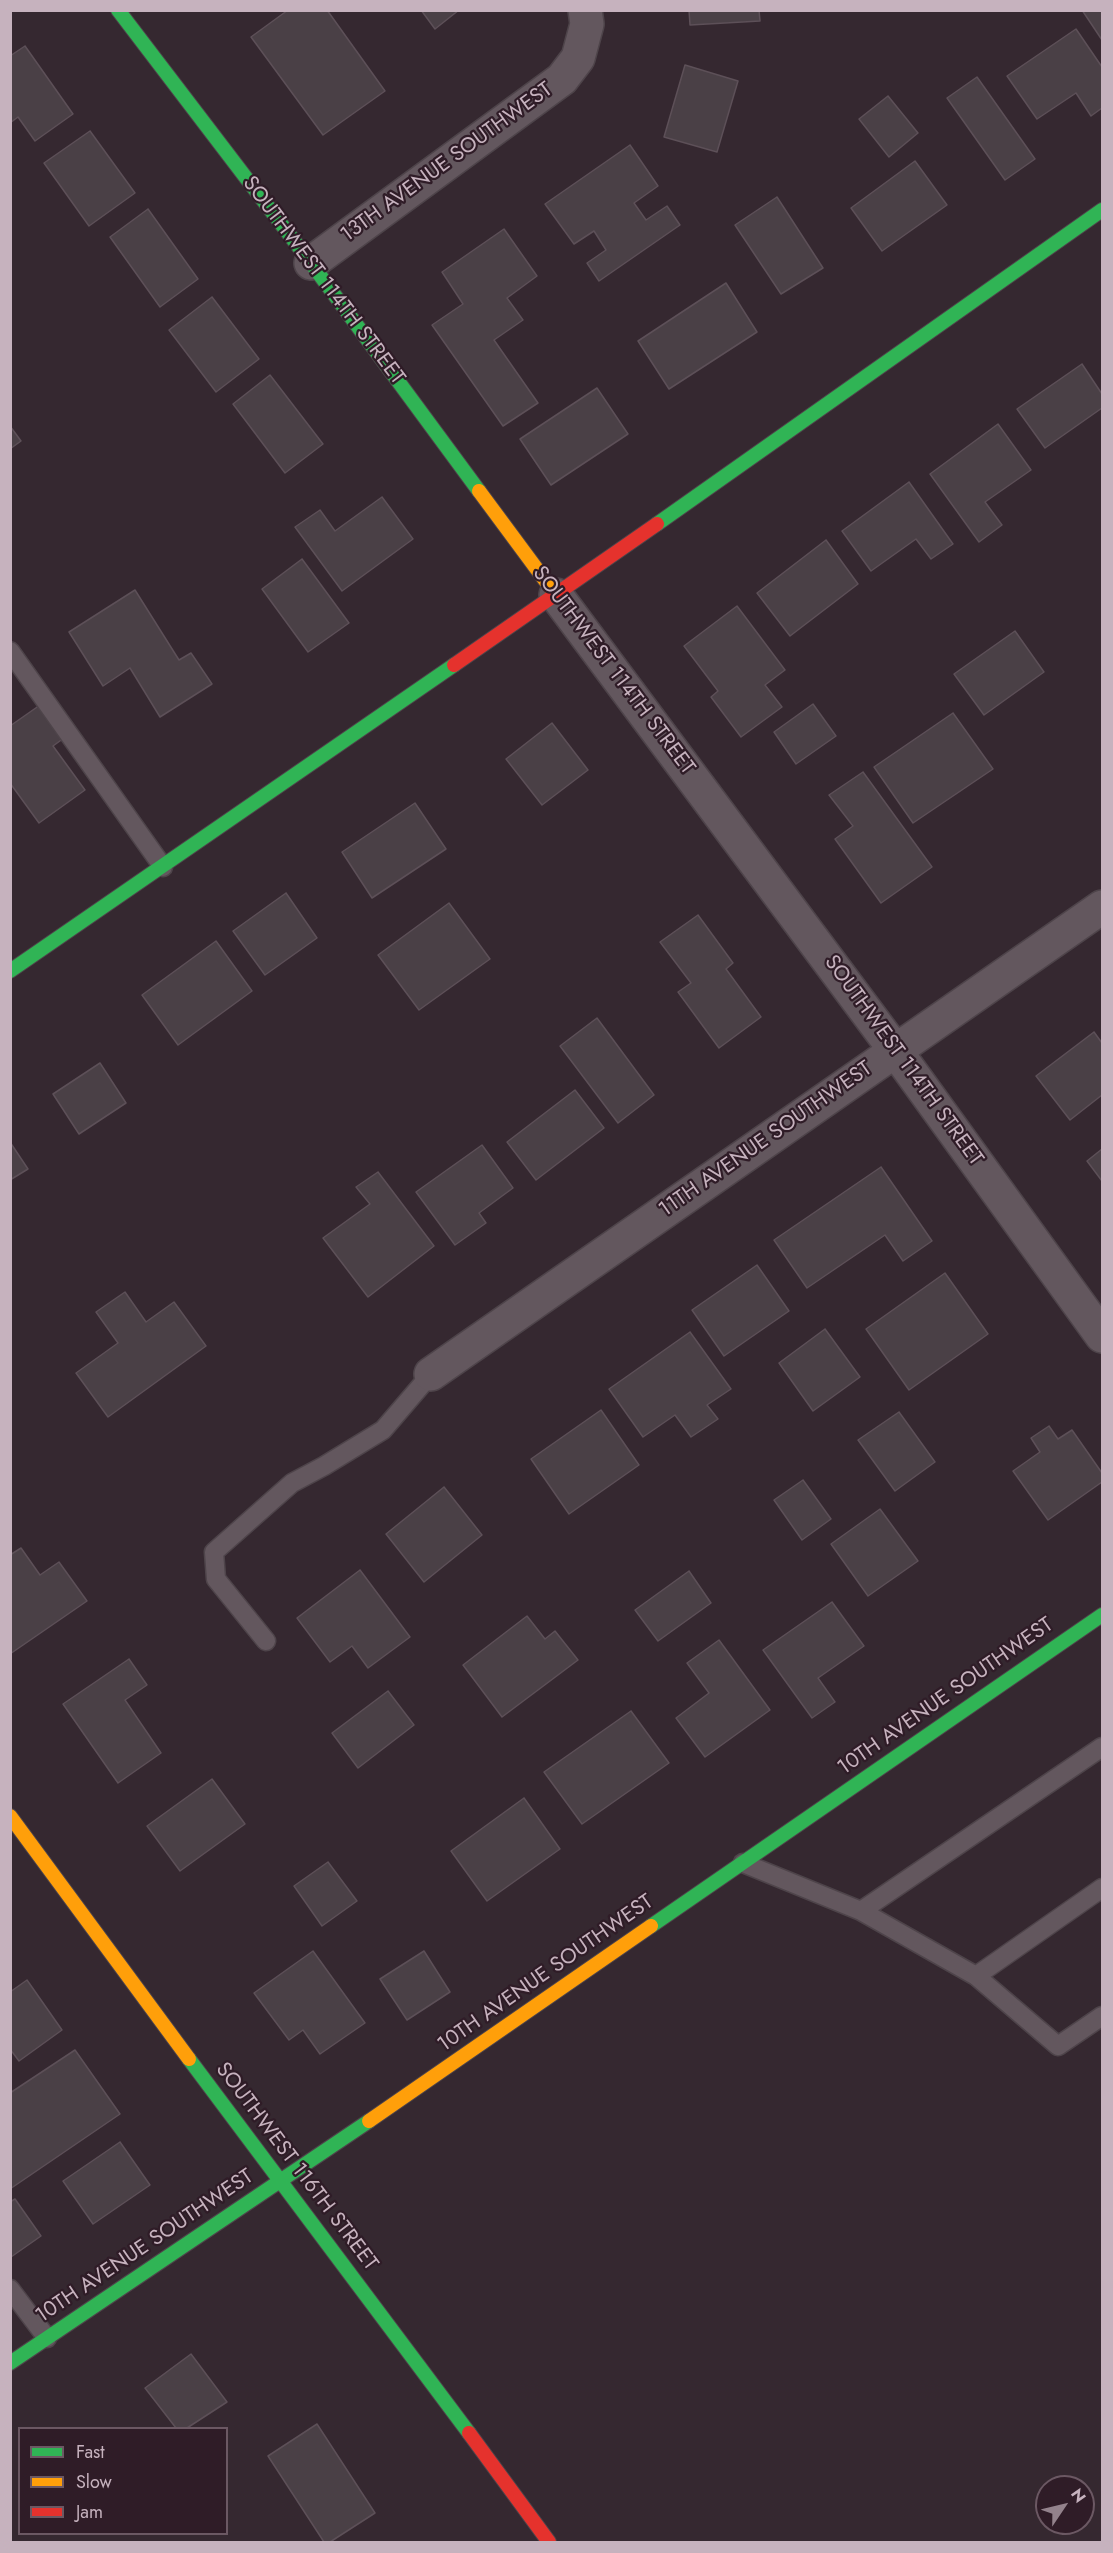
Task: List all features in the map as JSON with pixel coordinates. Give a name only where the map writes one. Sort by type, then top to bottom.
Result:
[{"type":"street","name":"SOUTHWEST 114TH STREET","points":[[118,10],[311,263],[895,1050],[1102,1336]]},
{"type":"street","name":"13TH AVENUE SOUTHWEST","points":[[311,263],[562,79],[578,58],[587,24],[585,10]]},
{"type":"street","points":[[10,971],[556,595],[1102,210]]},
{"type":"street","name":"11TH AVENUE SOUTHWEST","points":[[431,1374],[1102,907]]},
{"type":"street","name":"10TH AVENUE SOUTHWEST","points":[[10,2363],[280,2182],[1102,1615]]},
{"type":"street","name":"SOUTHWEST 116TH STREET","points":[[10,1816],[280,2182],[420,2365],[549,2542]]},
{"type":"lane","points":[[10,651],[163,867]]},
{"type":"lane","points":[[266,1641],[216,1579],[214,1552],[292,1482],[324,1466],[383,1430],[431,1374]]},
{"type":"lane","points":[[861,1911],[1102,1747]]},
{"type":"lane","points":[[743,1863],[861,1911],[976,1976],[1058,2046],[1102,2016]]},
{"type":"lane","points":[[976,1976],[1102,1888]]},
{"type":"lane","points":[[10,2289],[47,2338]]},
{"type":"building","points":[[288,10],[327,10],[385,91],[323,135],[251,37]]},
{"type":"building","points":[[421,10],[459,10],[435,29]]},
{"type":"building","points":[[689,10],[759,10],[760,21],[690,25]]},
{"type":"building","points":[[1082,10],[1102,10],[1102,40]]},
{"type":"building","points":[[1076,29],[1102,67],[1102,108],[1091,116],[1076,93],[1037,119],[1007,76]]},
{"type":"building","points":[[25,46],[73,114],[35,141],[18,117],[10,123],[10,56]]},
{"type":"building","points":[[685,65],[738,81],[717,152],[664,137]]},
{"type":"building","points":[[977,77],[1035,159],[1005,180],[947,98]]},
{"type":"building","points":[[888,96],[918,133],[889,157],[859,119]]},
{"type":"building","points":[[90,131],[135,193],[89,226],[44,163]]},
{"type":"building","points":[[630,145],[658,186],[634,203],[646,220],[667,206],[680,225],[599,281],[587,263],[606,250],[594,231],[574,244],[545,204]]},
{"type":"building","points":[[915,161],[947,205],[882,251],[851,208]]},
{"type":"building","points":[[777,197],[823,268],[781,294],[735,225]]},
{"type":"building","points":[[148,209],[198,279],[160,307],[110,237]]},
{"type":"building","points":[[504,229],[537,276],[507,298],[523,320],[494,340],[538,403],[503,426],[432,325],[463,304],[442,272]]},
{"type":"building","points":[[726,283],[757,332],[669,389],[638,341]]},
{"type":"building","points":[[212,297],[259,359],[216,392],[169,330]]},
{"type":"building","points":[[1082,364],[1102,394],[1102,408],[1045,448],[1017,409]]},
{"type":"building","points":[[270,375],[323,444],[285,473],[233,404]]},
{"type":"building","points":[[597,388],[628,434],[551,485],[520,439]]},
{"type":"building","points":[[998,424],[1031,470],[985,502],[1002,525],[979,542],[930,474]]},
{"type":"building","points":[[10,426],[21,441],[10,449]]},
{"type":"building","points":[[909,482],[953,544],[931,559],[916,539],[871,571],[842,531]]},
{"type":"building","points":[[382,497],[413,539],[342,591],[295,527],[320,510],[335,531]]},
{"type":"building","points":[[826,540],[858,584],[790,636],[757,593]]},
{"type":"building","points":[[302,559],[349,623],[308,652],[262,589]]},
{"type":"building","points":[[135,590],[179,660],[191,653],[212,684],[160,717],[130,668],[103,686],[69,632]]},
{"type":"building","points":[[737,606],[785,670],[765,685],[782,707],[741,737],[711,697],[718,691],[684,646]]},
{"type":"building","points":[[1015,631],[1044,672],[984,715],[954,674]]},
{"type":"building","points":[[813,704],[836,736],[796,764],[774,732]]},
{"type":"building","points":[[40,705],[64,738],[53,746],[85,790],[39,823],[10,783],[10,726]]},
{"type":"building","points":[[953,713],[993,769],[913,823],[874,767]]},
{"type":"building","points":[[552,723],[588,770],[542,805],[506,759]]},
{"type":"building","points":[[863,772],[932,867],[881,903],[835,839],[853,826],[829,795]]},
{"type":"building","points":[[415,803],[446,849],[372,898],[342,852]]},
{"type":"building","points":[[286,893],[317,938],[265,975],[233,931]]},
{"type":"building","points":[[449,903],[490,959],[419,1010],[378,955]]},
{"type":"building","points":[[698,915],[733,963],[726,969],[761,1017],[719,1048],[678,992],[691,983],[660,942]]},
{"type":"building","points":[[216,941],[252,991],[178,1045],[142,995]]},
{"type":"building","points":[[597,1018],[654,1095],[618,1123],[560,1046]]},
{"type":"building","points":[[1094,1032],[1102,1043],[1102,1095],[1070,1120],[1036,1076]]},
{"type":"building","points":[[100,1063],[126,1103],[79,1134],[53,1094]]},
{"type":"building","points":[[575,1090],[604,1128],[536,1180],[507,1142]]},
{"type":"building","points":[[10,1142],[28,1169],[10,1180]]},
{"type":"building","points":[[482,1145],[513,1188],[479,1213],[486,1223],[455,1245],[416,1192]]},
{"type":"building","points":[[1102,1149],[1102,1181],[1087,1161]]},
{"type":"building","points":[[881,1167],[932,1241],[903,1261],[885,1235],[807,1288],[774,1240]]},
{"type":"building","points":[[378,1172],[434,1246],[368,1297],[323,1238],[370,1204],[356,1187]]},
{"type":"building","points":[[757,1265],[789,1311],[724,1356],[692,1310]]},
{"type":"building","points":[[945,1273],[988,1334],[909,1390],[866,1329]]},
{"type":"building","points":[[125,1292],[146,1322],[174,1302],[206,1346],[108,1417],[76,1373],[118,1343],[96,1312]]},
{"type":"building","points":[[825,1329],[860,1377],[813,1411],[779,1363]]},
{"type":"building","points":[[690,1332],[731,1389],[707,1405],[718,1419],[691,1437],[675,1415],[643,1437],[609,1389]]},
{"type":"building","points":[[601,1410],[639,1465],[569,1514],[531,1459]]},
{"type":"building","points":[[899,1412],[935,1462],[895,1491],[858,1440]]},
{"type":"building","points":[[1049,1426],[1058,1439],[1072,1430],[1102,1473],[1102,1482],[1048,1520],[1013,1471],[1040,1452],[1031,1438]]},
{"type":"building","points":[[803,1480],[831,1519],[802,1540],[774,1500]]},
{"type":"building","points":[[444,1487],[482,1535],[424,1582],[386,1534]]},
{"type":"building","points":[[880,1509],[918,1561],[868,1596],[831,1544]]},
{"type":"building","points":[[21,1548],[40,1575],[59,1562],[87,1601],[10,1654],[10,1555]]},
{"type":"building","points":[[360,1570],[410,1637],[368,1668],[352,1646],[330,1662],[297,1618]]},
{"type":"building","points":[[689,1571],[711,1603],[658,1641],[635,1610]]},
{"type":"building","points":[[832,1602],[864,1646],[818,1678],[835,1702],[812,1718],[763,1650]]},
{"type":"building","points":[[527,1616],[545,1639],[555,1631],[578,1660],[502,1717],[463,1665]]},
{"type":"building","points":[[719,1640],[770,1710],[705,1757],[676,1718],[709,1693],[687,1663]]},
{"type":"building","points":[[129,1659],[147,1685],[125,1700],[161,1753],[118,1783],[63,1704]]},
{"type":"building","points":[[388,1691],[414,1725],[358,1768],[332,1733]]},
{"type":"building","points":[[631,1711],[669,1763],[582,1824],[544,1772]]},
{"type":"building","points":[[212,1779],[245,1824],[180,1871],[147,1826]]},
{"type":"building","points":[[524,1798],[560,1849],[487,1901],[451,1851]]},
{"type":"building","points":[[328,1862],[357,1901],[322,1926],[294,1886]]},
{"type":"building","points":[[313,1951],[365,2023],[320,2054],[303,2030],[289,2040],[254,1993]]},
{"type":"building","points":[[424,1951],[450,1992],[407,2020],[380,1979]]},
{"type":"building","points":[[27,1980],[62,2030],[19,2061],[10,2049],[10,1992]]},
{"type":"building","points":[[75,2050],[120,2114],[10,2189],[10,2093]]},
{"type":"building","points":[[120,2142],[150,2185],[93,2224],[63,2181]]},
{"type":"building","points":[[15,2199],[41,2236],[11,2257],[10,2202]]},
{"type":"building","points":[[191,2354],[227,2402],[189,2427],[175,2427],[145,2388]]},
{"type":"building","points":[[317,2424],[375,2513],[330,2542],[324,2542],[268,2456]]},
{"type":"traffic: fast","points":[[118,10],[311,263],[479,491]]},
{"type":"traffic: fast","points":[[657,524],[1102,210]]},
{"type":"traffic: fast","points":[[10,971],[454,665]]},
{"type":"traffic: fast","points":[[651,1926],[1102,1615]]},
{"type":"traffic: fast","points":[[189,2059],[469,2433]]},
{"type":"traffic: fast","points":[[10,2363],[369,2121]]},
{"type":"traffic: slow","points":[[479,491],[556,595]]},
{"type":"traffic: slow","points":[[10,1816],[189,2059]]},
{"type":"traffic: slow","points":[[369,2121],[651,1926]]},
{"type":"traffic: jam","points":[[454,665],[657,524]]},
{"type":"traffic: jam","points":[[469,2433],[549,2542]]}]
